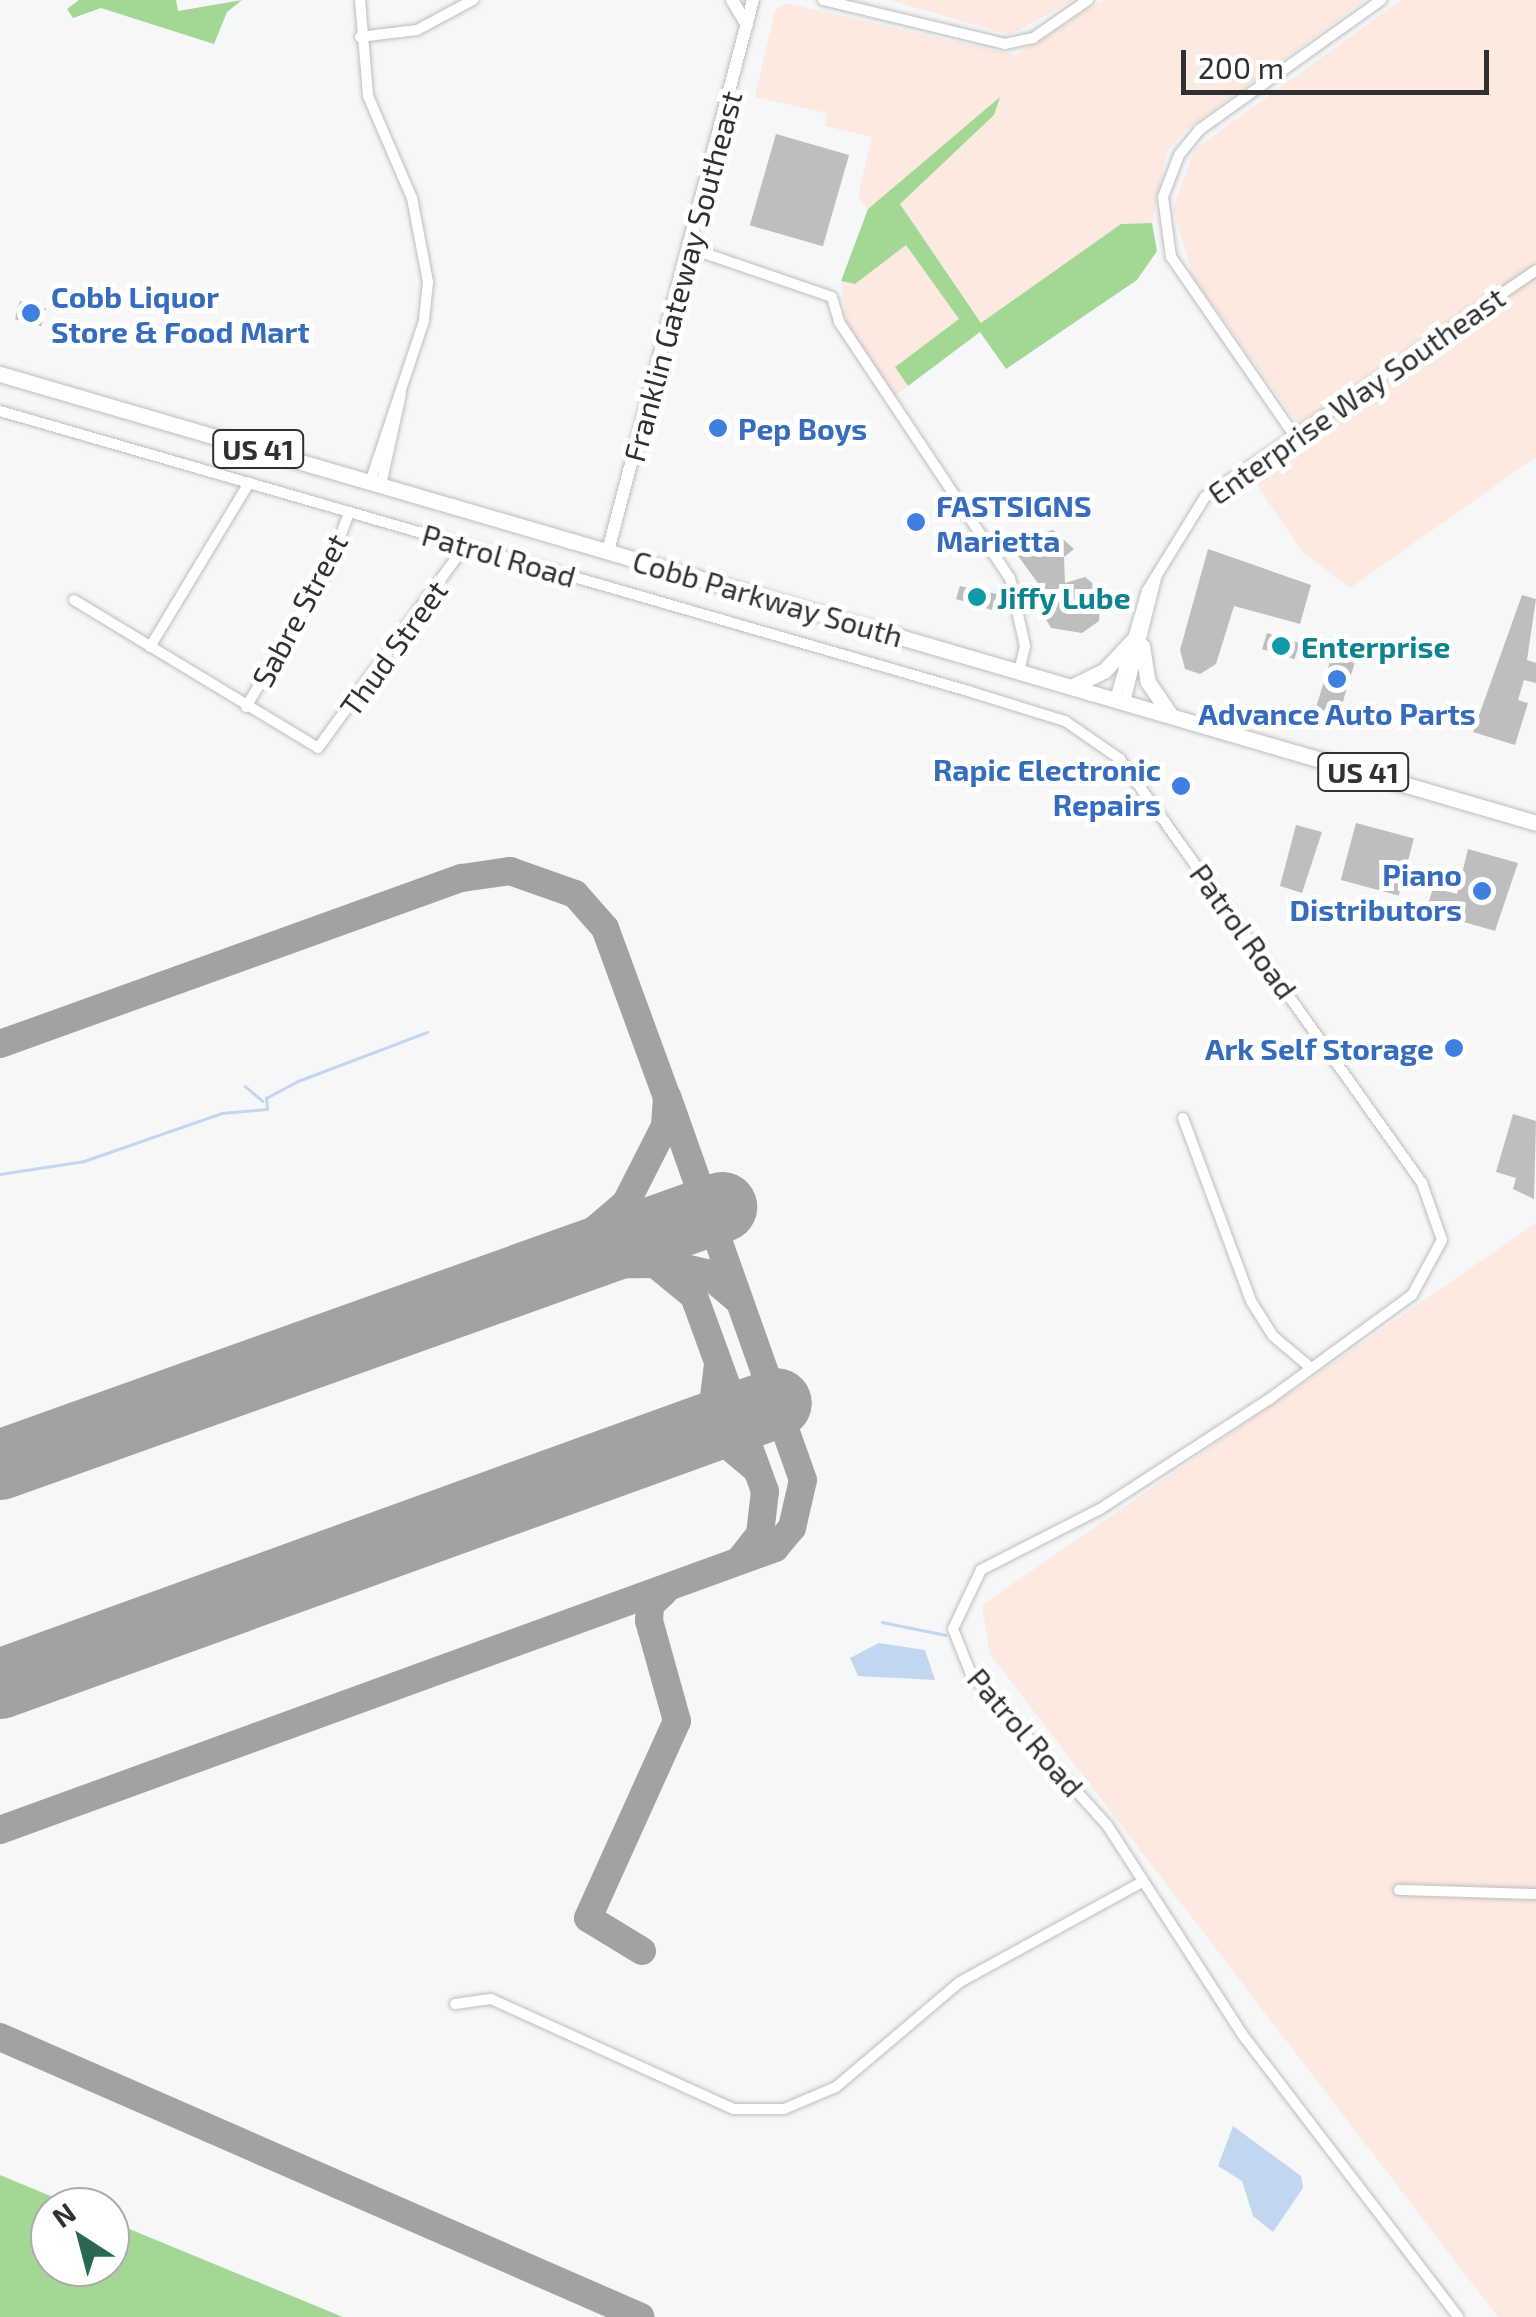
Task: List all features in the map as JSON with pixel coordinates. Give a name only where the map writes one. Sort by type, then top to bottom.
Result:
[{"type":"main road","name":"Cobb Parkway South","points":[[0,374],[1536,823]]},
{"type":"main road","points":[[1072,686],[1104,671],[1137,643],[1148,682],[1171,716]]},
{"type":"street","points":[[360,0],[360,37],[368,96],[412,198],[427,261],[424,321],[401,393],[404,408],[376,483]]},
{"type":"street","points":[[360,37],[417,30],[473,0]]},
{"type":"street","points":[[732,0],[747,25]]},
{"type":"street","name":"Franklin Gateway Southeast","points":[[608,551],[692,250],[753,0]]},
{"type":"street","points":[[823,0],[1004,44],[1033,38],[1088,0]]},
{"type":"street","points":[[1294,435],[1171,258],[1163,196],[1178,154],[1200,130],[1380,0]]},
{"type":"street","points":[[692,250],[832,297],[838,322],[1010,578],[1024,637],[1019,672]]},
{"type":"street","name":"Enterprise Way Southeast","points":[[1120,701],[1156,578],[1194,509],[1294,435],[1536,270]]},
{"type":"street","name":"Patrol Road","points":[[0,411],[1032,711],[1108,748],[1288,988],[1438,1216],[1438,1259],[1412,1295],[1311,1368],[1100,1510],[996,1559],[958,1610],[953,1629],[971,1674],[1106,1825],[1138,1884],[1458,2317]]},
{"type":"street","points":[[150,647],[250,483]]},
{"type":"street","name":"Sabre Street","points":[[246,707],[330,566],[350,513]]},
{"type":"street","name":"Thud Street","points":[[246,707],[318,748],[465,546]]},
{"type":"street","points":[[74,600],[246,707]]},
{"type":"street","points":[[1184,1118],[1250,1301],[1273,1336],[1311,1368]]},
{"type":"street","points":[[455,2004],[491,2000],[733,2109],[784,2108],[836,2087],[960,1982],[1138,1884]]},
{"type":"street","points":[[1398,1890],[1536,1894]]},
{"type":"shaded area","points":[[889,0],[1073,0],[1010,35]]},
{"type":"shaded area","points":[[1103,0],[1365,0],[1188,128],[1167,151],[1152,223],[1121,224],[982,323],[900,204],[994,115],[999,98],[868,209],[858,196],[872,137],[825,126],[827,113],[755,97],[775,10],[785,3],[1015,55]]},
{"type":"shaded area","points":[[1401,0],[1536,0],[1536,457],[1350,588],[1302,551],[1251,477],[1308,438],[1193,277],[1173,208],[1195,149]]},
{"type":"shaded area","points":[[906,244],[960,320],[895,366],[908,386],[894,396],[847,325],[841,281],[855,284]]},
{"type":"shaded area","points":[[1536,1223],[1536,2317],[1498,2317],[990,1654],[982,1605]]},
{"type":"green space","points":[[79,0],[176,0],[178,11],[242,0],[227,12],[214,44],[101,8],[73,18],[67,9]]},
{"type":"green space","points":[[1000,97],[994,115],[900,204],[981,323],[1121,224],[1152,223],[1157,251],[1137,280],[1006,369],[980,332],[908,386],[895,367],[959,319],[906,245],[855,284],[841,281],[868,209]]},
{"type":"green space","points":[[0,2175],[30,2187],[30,2287],[130,2287],[130,2229],[343,2317],[0,2317]]},
{"type":"water","points":[[879,1643],[925,1650],[935,1680],[858,1676],[850,1658]]},
{"type":"water","points":[[1233,2126],[1301,2176],[1303,2188],[1273,2232],[1253,2216],[1242,2181],[1218,2166]]},
{"type":"building","points":[[776,134],[849,155],[823,246],[750,225]]},
{"type":"building","name":"Cobb Liquor Store & Food Mart","points":[[20,301],[46,308],[41,326],[15,319]]},
{"type":"building","points":[[1053,530],[1074,549],[1064,557],[1065,583],[1085,577],[1101,590],[1099,621],[1082,633],[1051,628],[1044,616],[1051,601],[1018,556],[1035,543],[1030,537]]},
{"type":"building","points":[[1208,549],[1311,585],[1300,624],[1234,606],[1216,664],[1200,674],[1185,669],[1180,650]]},
{"type":"building","name":"Jiffy Lube","points":[[960,586],[997,594],[992,610],[956,599]]},
{"type":"building","points":[[1522,595],[1536,599],[1527,660],[1536,663],[1536,683],[1524,680],[1518,700],[1528,703],[1515,745],[1473,732]]},
{"type":"building","name":"Enterprise","points":[[1267,633],[1300,643],[1295,659],[1262,649]]},
{"type":"building","name":"Advance Auto Parts","points":[[1336,642],[1359,649],[1339,715],[1316,708]]},
{"type":"building","points":[[1356,823],[1414,839],[1399,896],[1341,880]]},
{"type":"building","points":[[1296,825],[1322,832],[1302,893],[1280,886]]},
{"type":"building","name":"Piano Distributors","points":[[1468,849],[1518,863],[1495,931],[1426,911],[1433,888],[1457,894]]},
{"type":"building","points":[[1513,1114],[1536,1121],[1534,1199],[1513,1189],[1516,1178],[1496,1172]]},
{"type":"waterway","points":[[0,1174],[84,1161],[222,1113],[267,1109],[266,1098],[298,1081],[427,1032]]},
{"type":"waterway","points":[[245,1086],[263,1101]]},
{"type":"waterway","points":[[882,1622],[946,1635]]},
{"type":"taxiway","points":[[0,1044],[462,878],[510,871],[575,894],[605,928],[667,1097]]},
{"type":"taxiway","points":[[0,1830],[775,1548],[792,1528],[803,1480],[667,1097],[665,1126],[626,1203],[551,1267]]},
{"type":"taxiway","points":[[664,1263],[706,1273],[739,1301]]},
{"type":"taxiway","points":[[562,1265],[655,1264],[694,1296],[765,1491],[760,1534],[739,1561]]},
{"type":"taxiway","points":[[678,1439],[713,1405],[718,1367]]},
{"type":"taxiway","points":[[678,1439],[725,1443],[755,1468]]},
{"type":"taxiway","points":[[642,1951],[588,1918],[677,1721],[649,1621],[650,1605],[664,1592]]},
{"type":"taxiway","points":[[0,2037],[641,2317]]},
{"type":"runway","points":[[0,1465],[722,1207]]},
{"type":"runway","points":[[0,1684],[777,1403]]},
{"type":"place","name":"Cobb Liquor Store & Food Mart","points":[[31,313]]},
{"type":"place","name":"Pep Boys","points":[[718,428]]},
{"type":"place","name":"FASTSIGNS Marietta","points":[[916,522]]},
{"type":"place","name":"Jiffy Lube","points":[[977,597]]},
{"type":"place","name":"Enterprise","points":[[1281,646]]},
{"type":"place","name":"Advance Auto Parts","points":[[1337,679]]},
{"type":"place","name":"Rapic Electronic Repairs","points":[[1181,786]]},
{"type":"place","name":"Piano Distributors","points":[[1482,891]]},
{"type":"place","name":"Ark Self Storage","points":[[1454,1048]]}]
